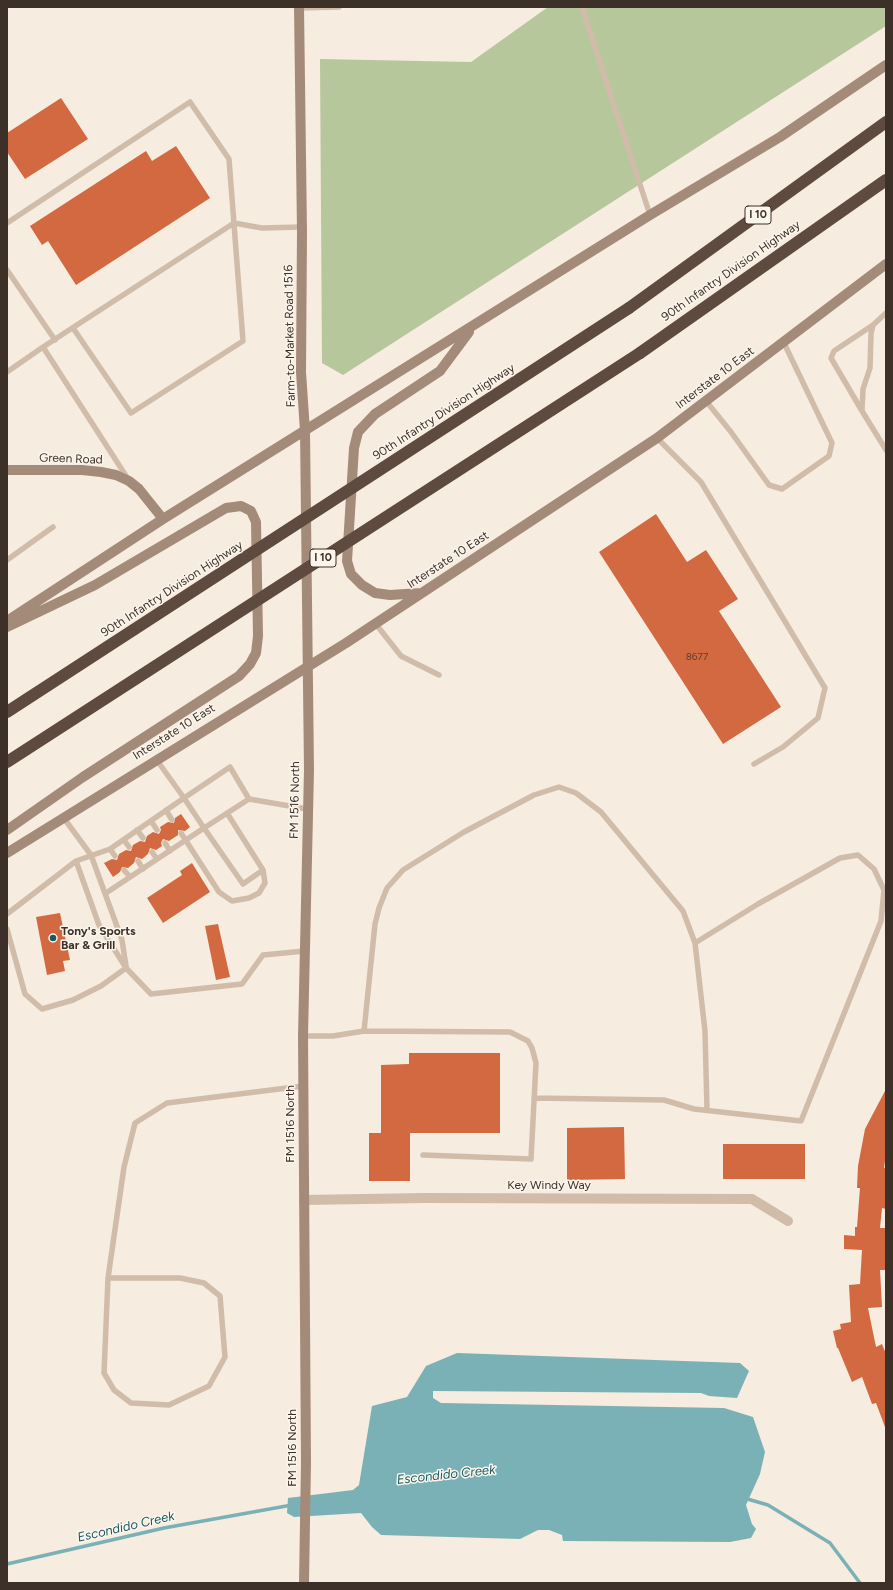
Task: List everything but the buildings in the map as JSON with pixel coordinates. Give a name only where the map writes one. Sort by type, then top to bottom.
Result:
[{"type":"highway","name":"90th Infantry Division Highway","points":[[7,712],[630,308],[886,122]]},
{"type":"highway","name":"90th Infantry Division Highway","points":[[7,762],[640,353],[886,180]]},
{"type":"main road","name":"Farm-to-Market Road 1516","points":[[299,8],[302,227],[301,372],[305,431],[308,665]]},
{"type":"main road","points":[[7,621],[163,519],[650,215],[780,137],[886,65]]},
{"type":"main road","name":"Interstate 10 East","points":[[7,852],[375,624],[657,438],[886,264]]},
{"type":"main road","points":[[422,593],[390,596],[375,593],[362,585],[351,574],[347,561],[354,448],[358,432],[375,414],[440,371],[472,327]]},
{"type":"main road","name":"Green Road","points":[[7,470],[102,472],[129,481],[140,489],[163,519]]},
{"type":"main road","points":[[7,627],[95,585],[226,508],[241,506],[251,511],[256,522],[258,636],[256,653],[250,664],[239,676],[83,777],[7,830]]},
{"type":"main road","name":"FM 1516 North","points":[[304,1583],[306,1462],[303,1036],[308,665]]},
{"type":"street","name":"Key Windy Way","points":[[304,1200],[424,1198],[752,1199],[788,1221]]},
{"type":"lane","points":[[299,8],[338,7]]},
{"type":"lane","points":[[582,7],[650,215]]},
{"type":"lane","points":[[7,223],[190,102],[229,159],[243,341],[131,413],[73,328]]},
{"type":"lane","points":[[7,372],[234,223],[262,228],[302,227]]},
{"type":"lane","points":[[7,270],[55,340]]},
{"type":"lane","points":[[886,312],[873,325],[834,351],[831,358],[886,450]]},
{"type":"lane","points":[[862,411],[863,389],[870,368],[871,334],[873,325]]},
{"type":"lane","points":[[706,401],[768,485],[782,489],[829,456],[832,442],[784,343]]},
{"type":"lane","points":[[44,348],[129,481]]},
{"type":"lane","points":[[657,438],[701,482],[824,688],[818,718],[783,747],[754,764]]},
{"type":"lane","points":[[7,560],[53,527]]},
{"type":"lane","points":[[375,624],[401,656],[440,675]]},
{"type":"lane","points":[[156,759],[243,884],[263,870]]},
{"type":"lane","points":[[7,914],[76,861],[110,849],[230,767],[248,799]]},
{"type":"lane","points":[[364,1031],[375,924],[379,908],[387,888],[403,870],[464,832],[534,795],[559,787],[576,794],[601,812],[683,911],[695,942],[705,1031],[708,1110]]},
{"type":"lane","points":[[106,893],[248,799],[307,809]]},
{"type":"lane","points":[[166,810],[172,820]]},
{"type":"lane","points":[[181,833],[219,892],[232,901],[249,898],[260,894],[265,883],[263,870],[227,813]]},
{"type":"lane","points":[[63,817],[91,855],[122,940],[126,968]]},
{"type":"lane","points":[[151,821],[156,830]]},
{"type":"lane","points":[[137,830],[143,838]]},
{"type":"lane","points":[[124,840],[129,847]]},
{"type":"lane","points":[[166,843],[170,851]]},
{"type":"lane","points":[[110,849],[115,856]]},
{"type":"lane","points":[[152,852],[157,859]]},
{"type":"lane","points":[[534,1098],[664,1100],[708,1110],[801,1121],[881,921],[884,890],[874,869],[858,855],[840,858],[758,904],[695,942]]},
{"type":"lane","points":[[76,861],[99,925],[126,968],[151,994],[242,984],[263,955],[305,951]]},
{"type":"lane","points":[[138,861],[143,868]]},
{"type":"lane","points":[[124,870],[130,877]]},
{"type":"lane","points":[[7,929],[25,994],[42,1009],[73,1000],[101,986],[126,968]]},
{"type":"lane","points":[[303,1036],[333,1036],[364,1031],[510,1032],[528,1041],[532,1048],[536,1063],[531,1159],[423,1155]]},
{"type":"lane","points":[[108,1278],[180,1278],[204,1283],[220,1296],[225,1357],[209,1386],[169,1406],[131,1403],[114,1390],[104,1373],[108,1278],[124,1167],[135,1123],[167,1103],[303,1086]]},
{"type":"green space","points":[[548,7],[886,7],[886,26],[343,375],[322,363],[320,59],[471,62]]},
{"type":"water","points":[[457,1353],[740,1363],[749,1371],[737,1398],[709,1396],[701,1393],[433,1391],[433,1398],[441,1403],[724,1408],[753,1417],[765,1452],[760,1474],[746,1505],[752,1524],[756,1529],[751,1538],[730,1542],[563,1541],[562,1535],[549,1530],[538,1530],[520,1539],[381,1535],[372,1527],[361,1513],[294,1517],[287,1513],[288,1498],[353,1490],[359,1485],[372,1406],[407,1397],[426,1366]]},
{"type":"waterway","name":"Escondido Creek","points":[[744,1498],[768,1505],[830,1543],[860,1583]]},
{"type":"waterway","name":"Escondido Creek","points":[[7,1564],[164,1528],[292,1505]]},
{"type":"place","name":"Tony's Sports Bar & Grill","points":[[53,938]]}]
